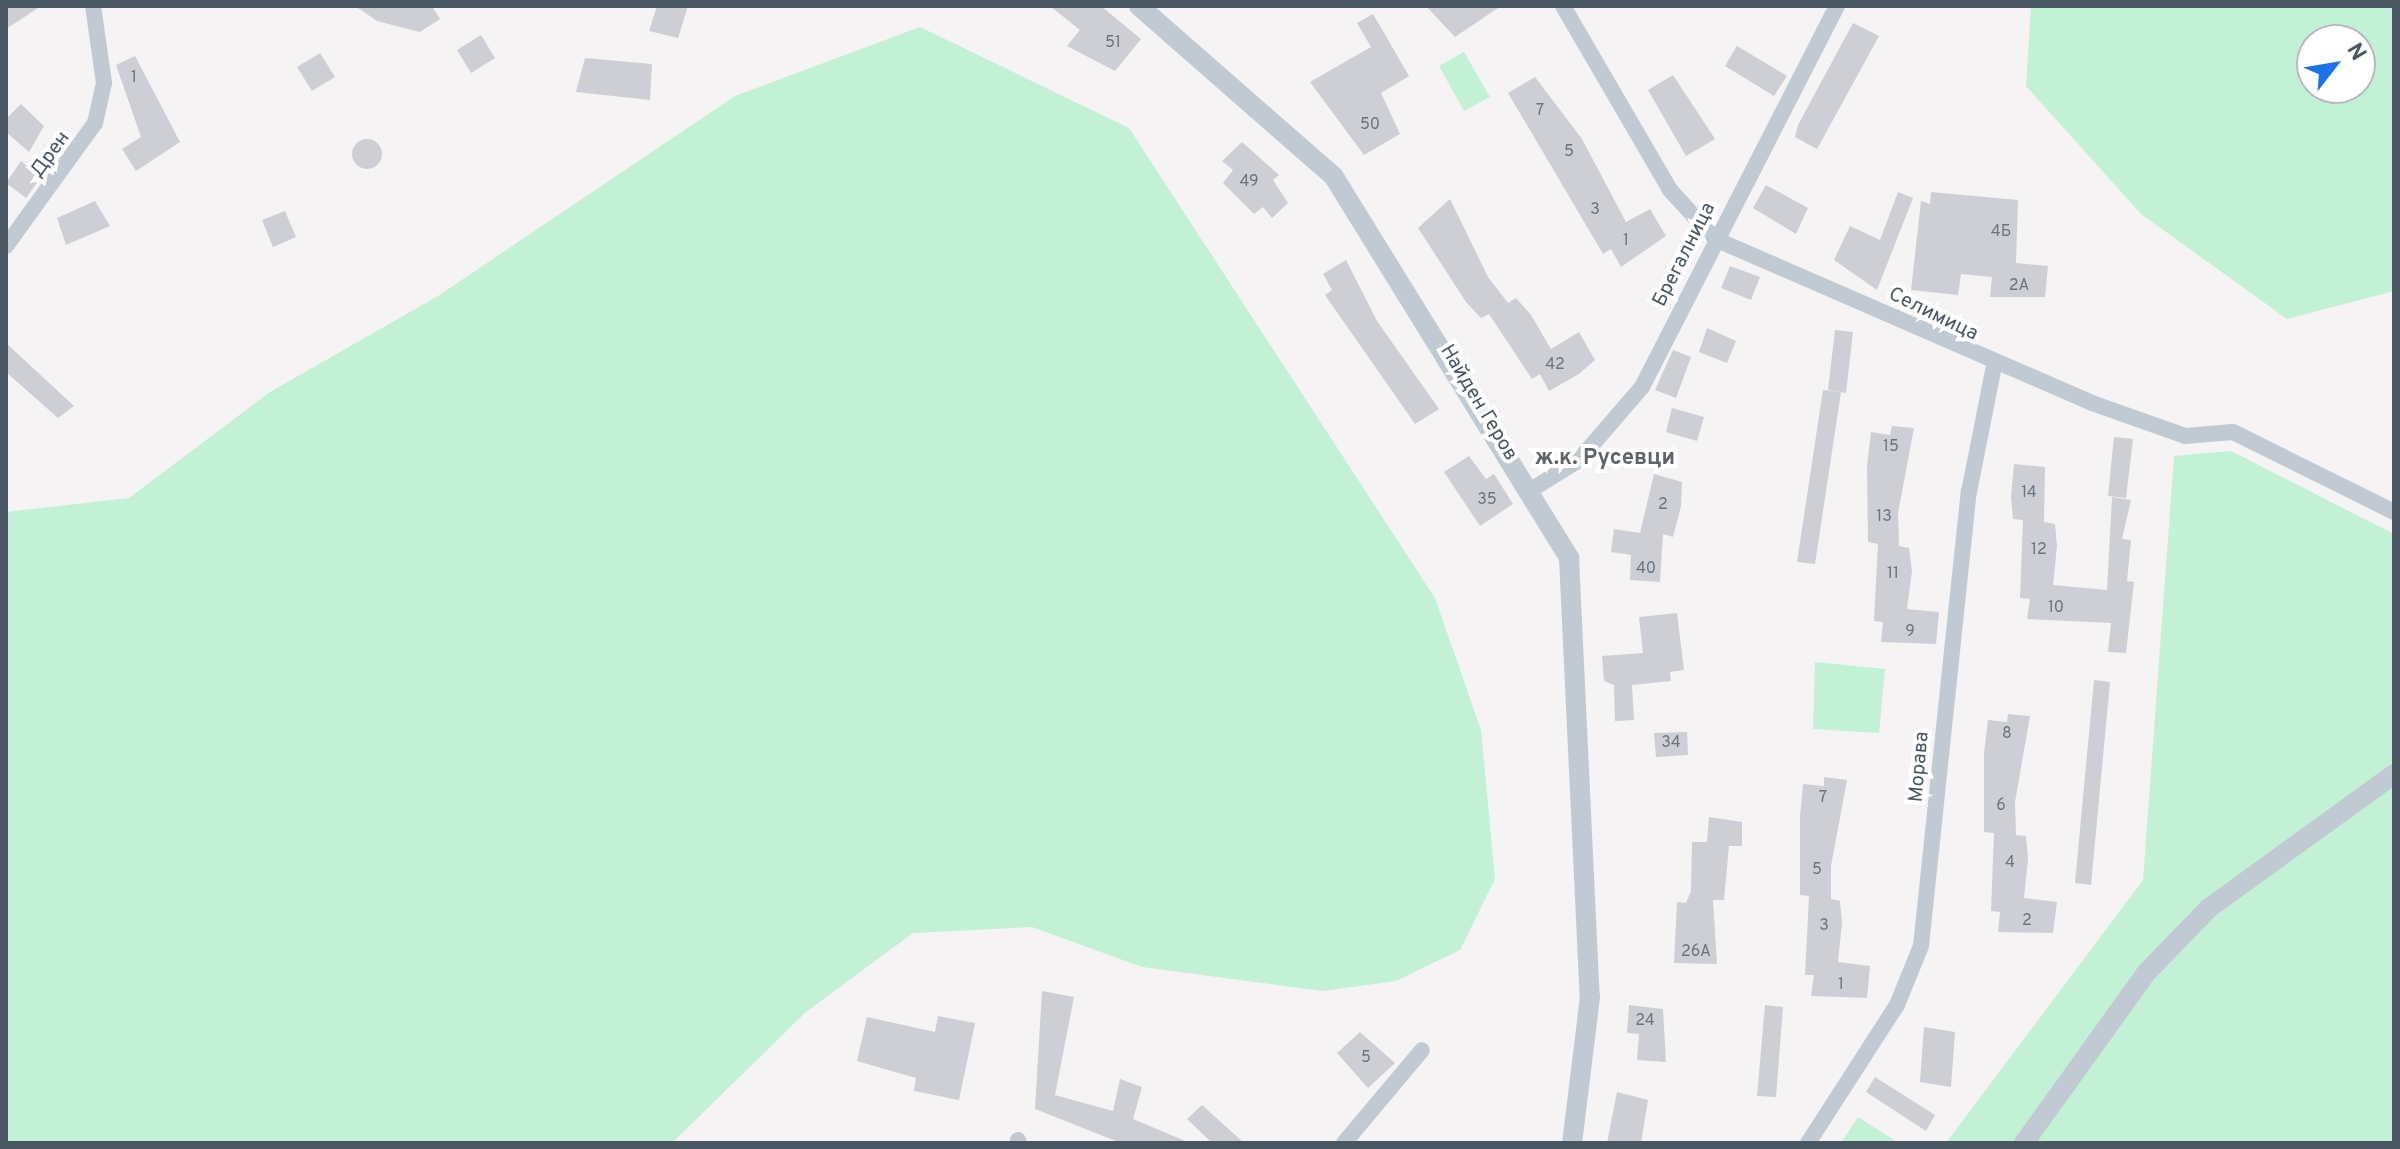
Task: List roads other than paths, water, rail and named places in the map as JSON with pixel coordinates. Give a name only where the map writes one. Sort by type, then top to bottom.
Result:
[{"type":"street","name":"Дрен","points":[[6,246],[95,123],[104,83],[93,6]]},
{"type":"street","name":"Найден Геров","points":[[1139,6],[1334,177],[1531,490],[1569,558],[1576,604],[1590,997],[1572,1143]]},
{"type":"street","name":"Селимица","points":[[1563,6],[1670,190],[1715,239],[1994,366],[2185,436],[2233,432],[2394,512]]},
{"type":"street","name":"Брегалница","points":[[1531,490],[1579,460],[1642,387],[1715,239],[1837,6]]},
{"type":"street","name":"Морава","points":[[1808,1143],[1897,1005],[1921,946],[1969,492],[1994,366]]},
{"type":"street","points":[[2024,1143],[2146,973],[2209,908],[2394,774]]},
{"type":"street","points":[[1344,1143],[1422,1050]]},
{"type":"district","name":"ж.к. Русевци","points":[[1605,459]]}]
